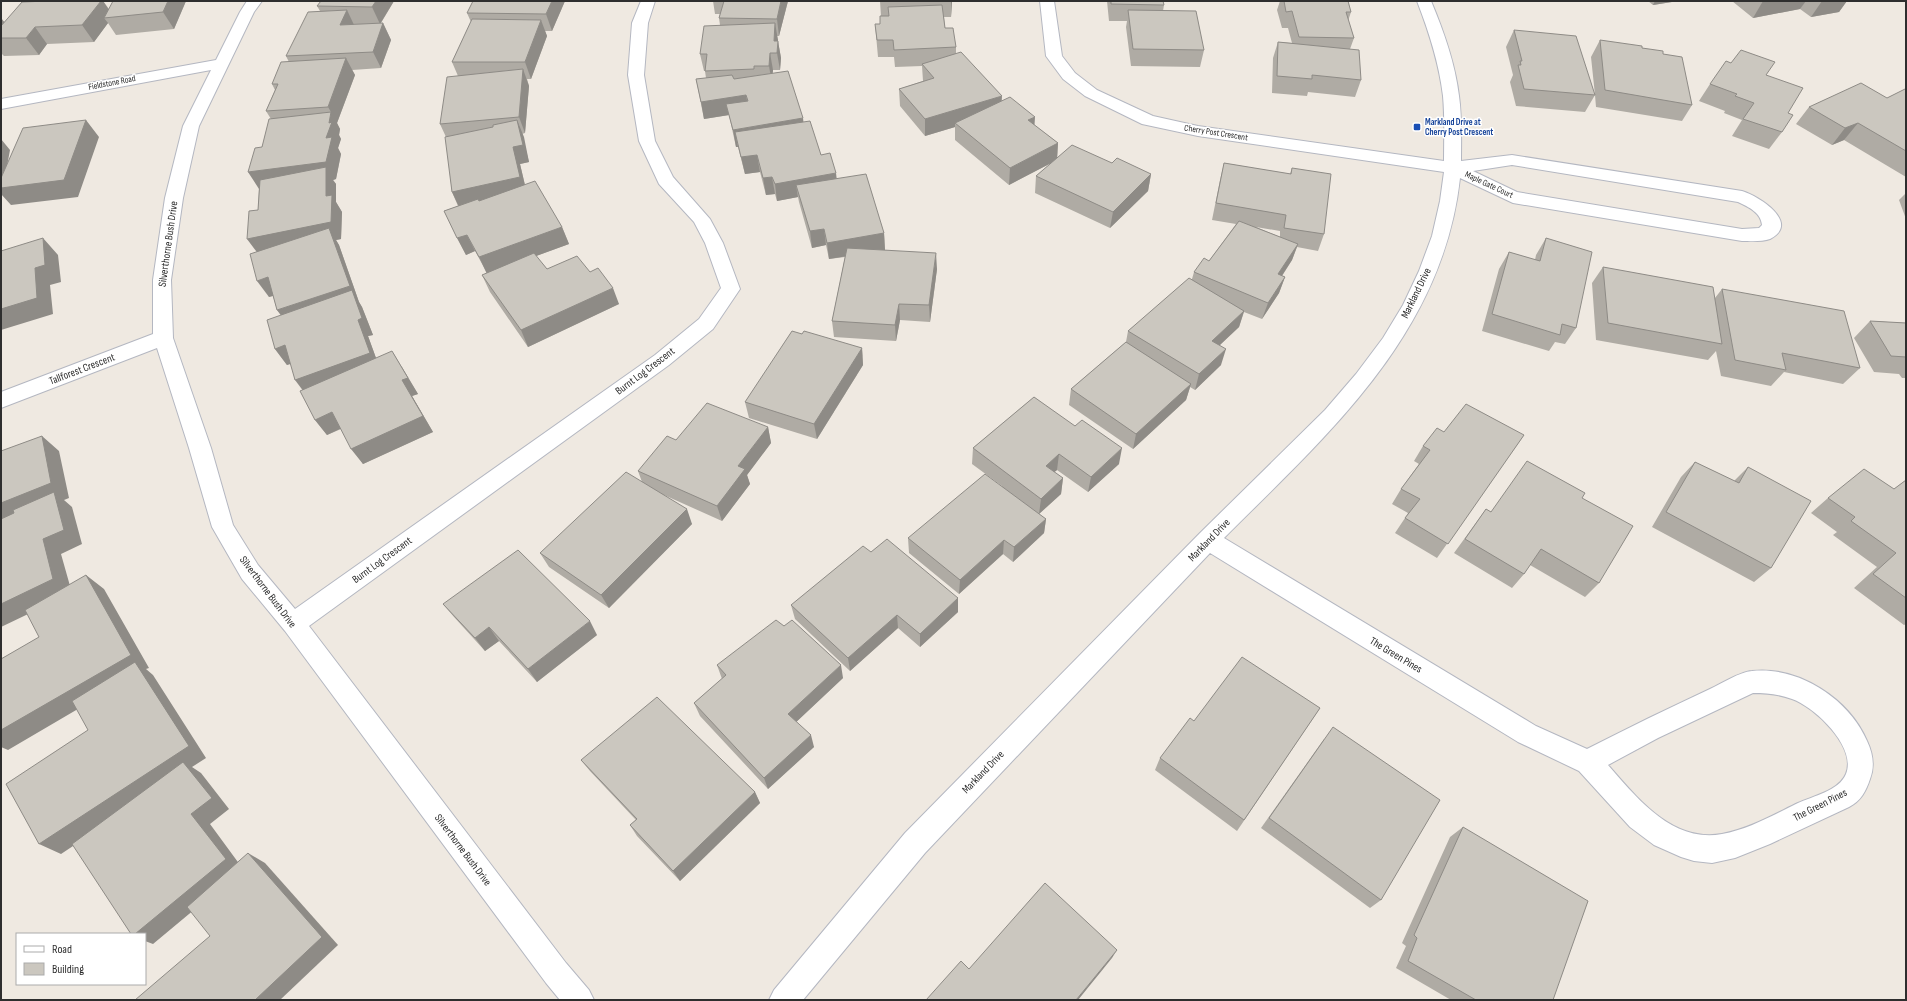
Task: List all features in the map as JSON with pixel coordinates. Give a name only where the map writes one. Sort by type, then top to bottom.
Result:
[{"type":"street","name":"Silverthorne Bush Drive","points":[[255,1],[247,12],[191,126],[174,198],[162,280],[162,338],[200,448],[223,527],[250,572],[293,624],[546,960],[579,1000]]},
{"type":"street","name":"Burnt Log Crescent","points":[[293,624],[662,360],[706,324],[730,289],[714,243],[701,219],[665,180],[647,141],[636,75],[640,23],[648,1]]},
{"type":"street","name":"Cherry Post Crescent","points":[[1047,1],[1054,56],[1069,76],[1091,93],[1148,120],[1198,131],[1453,168]]},
{"type":"street","name":"Markland Drive","points":[[784,1000],[915,843],[1208,540],[1332,416],[1364,380],[1390,343],[1412,306],[1428,271],[1441,236],[1449,201],[1453,168],[1451,97],[1446,66],[1438,35],[1424,1]]},
{"type":"street","name":"Fieldstone Road","points":[[1,104],[223,63]]},
{"type":"street","name":"Maple Gate Court","points":[[1512,160],[1727,194],[1749,200],[1762,208],[1770,218],[1771,227],[1764,234],[1742,235],[1513,197],[1453,168],[1512,160]]},
{"type":"street","name":"Tallforest Crescent","points":[[1,400],[162,338]]},
{"type":"street","name":"The Green Pines","points":[[1208,540],[1527,734],[1588,762],[1644,822],[1659,834],[1677,843],[1712,849],[1760,834],[1844,795],[1856,783],[1860,766],[1856,746],[1852,736],[1845,726],[1827,708],[1817,700],[1795,688],[1783,684],[1761,682],[1751,682],[1649,730],[1588,762]]},
{"type":"building","points":[[101,1],[82,25],[35,27],[26,38],[1,38],[1,26],[22,2]]},
{"type":"building","points":[[113,1],[168,1],[163,12],[104,18]]},
{"type":"building","points":[[321,1],[376,1],[372,7],[317,6]]},
{"type":"building","points":[[473,1],[552,1],[546,14],[467,13]]},
{"type":"building","points":[[724,1],[781,1],[777,19],[719,18]]},
{"type":"building","points":[[1111,1],[1163,1],[1164,5],[1111,4]]},
{"type":"building","points":[[1284,1],[1348,1],[1351,12],[1346,12],[1354,38],[1299,37],[1292,11],[1286,12]]},
{"type":"building","points":[[942,5],[945,28],[953,28],[956,47],[894,50],[893,40],[877,40],[875,24],[880,24],[880,16],[889,16],[888,7]]},
{"type":"building","points":[[347,10],[340,25],[383,23],[373,52],[286,56],[308,12]]},
{"type":"building","points":[[1128,10],[1196,11],[1204,50],[1133,49]]},
{"type":"building","points":[[472,19],[541,20],[525,62],[452,62]]},
{"type":"building","points":[[775,23],[774,41],[778,41],[777,53],[770,53],[769,66],[754,66],[754,69],[705,71],[707,54],[700,54],[704,26]]},
{"type":"building","points":[[1514,30],[1576,36],[1595,95],[1524,89],[1518,65],[1521,65],[1520,61],[1522,61]]},
{"type":"building","points":[[1600,40],[1642,46],[1642,48],[1663,51],[1663,54],[1682,57],[1692,105],[1605,90]]},
{"type":"building","points":[[1278,42],[1359,50],[1361,80],[1312,75],[1312,79],[1277,76]]},
{"type":"building","points":[[1741,50],[1775,62],[1766,75],[1803,88],[1788,113],[1793,115],[1782,132],[1743,119],[1754,103],[1735,96],[1737,94],[1710,84],[1726,61],[1731,63]]},
{"type":"building","points":[[961,52],[1002,96],[925,119],[899,89],[934,78],[922,64]]},
{"type":"building","points":[[346,58],[328,107],[266,111],[278,84],[272,84],[281,62]]},
{"type":"building","points":[[523,69],[519,117],[440,124],[447,77]]},
{"type":"building","points":[[788,71],[803,118],[733,130],[726,104],[748,101],[746,95],[701,102],[696,79],[732,75],[734,79]]},
{"type":"building","points":[[1861,83],[1887,98],[1905,89],[1906,90],[1906,151],[1858,123],[1845,128],[1809,107]]},
{"type":"building","points":[[1010,97],[1035,117],[1028,120],[1058,143],[1010,168],[955,123]]},
{"type":"building","points":[[331,112],[329,123],[332,122],[326,138],[332,137],[326,162],[248,172],[255,148],[262,147],[269,119]]},
{"type":"building","points":[[86,120],[64,180],[1,188],[1,178],[23,128]]},
{"type":"building","points":[[517,120],[523,145],[513,147],[520,177],[452,192],[445,137],[493,127],[493,125]]},
{"type":"building","points":[[810,121],[821,155],[830,153],[836,173],[775,184],[772,177],[763,178],[757,155],[741,157],[735,132]]},
{"type":"building","points":[[1072,145],[1112,163],[1117,158],[1151,174],[1113,212],[1036,176]]},
{"type":"building","points":[[1224,163],[1291,174],[1292,168],[1331,174],[1324,234],[1284,228],[1286,215],[1216,203]]},
{"type":"building","points":[[326,167],[326,196],[332,195],[331,222],[247,239],[249,211],[258,210],[260,180]]},
{"type":"building","points":[[866,174],[884,233],[827,243],[824,229],[810,231],[796,185]]},
{"type":"building","points":[[535,181],[562,227],[479,257],[467,235],[457,238],[444,211],[478,199],[479,201]]},
{"type":"building","points":[[1239,221],[1298,244],[1278,274],[1285,277],[1268,303],[1194,272],[1204,258],[1209,261]]},
{"type":"building","points":[[329,228],[350,286],[277,310],[268,277],[257,281],[250,254]]},
{"type":"building","points":[[43,238],[45,265],[35,268],[37,298],[1,309],[1,251]]},
{"type":"building","points":[[1546,238],[1592,252],[1576,328],[1562,324],[1560,335],[1492,314],[1509,252],[1540,261]]},
{"type":"building","points":[[847,248],[936,253],[929,305],[899,304],[895,325],[832,321]]},
{"type":"building","points":[[534,253],[547,269],[577,256],[590,272],[598,268],[613,288],[521,330],[482,275]]},
{"type":"building","points":[[1603,267],[1713,287],[1722,344],[1608,323]]},
{"type":"building","points":[[1189,278],[1244,311],[1212,341],[1226,349],[1199,374],[1128,331]]},
{"type":"building","points":[[1722,289],[1844,311],[1860,368],[1782,353],[1786,370],[1735,360]]},
{"type":"building","points":[[352,290],[362,318],[358,320],[370,353],[295,380],[285,345],[275,349],[267,320]]},
{"type":"building","points":[[1870,321],[1906,323],[1906,357],[1891,356]]},
{"type":"building","points":[[792,331],[802,334],[804,331],[862,348],[814,424],[745,402]]},
{"type":"building","points":[[1126,342],[1191,384],[1136,434],[1071,389]]},
{"type":"building","points":[[392,351],[408,378],[402,380],[423,416],[351,449],[332,412],[315,420],[300,391]]},
{"type":"building","points":[[1034,397],[1075,426],[1082,420],[1122,448],[1091,477],[1059,454],[1046,466],[1063,478],[1041,499],[973,448]]},
{"type":"building","points":[[707,403],[768,427],[738,466],[745,469],[717,506],[638,471],[667,436],[676,440]]},
{"type":"building","points":[[1466,404],[1524,435],[1448,544],[1405,518],[1420,499],[1401,489],[1430,450],[1423,446],[1437,428],[1444,432]]},
{"type":"building","points":[[42,436],[51,483],[1,503],[1,451]]},
{"type":"building","points":[[1527,461],[1585,493],[1582,498],[1633,526],[1599,583],[1541,549],[1524,574],[1465,539],[1486,509],[1491,512]]},
{"type":"building","points":[[1695,462],[1739,483],[1748,467],[1811,501],[1771,568],[1666,512]]},
{"type":"building","points":[[1864,469],[1894,489],[1906,480],[1906,598],[1873,574],[1896,553],[1851,521],[1855,517],[1828,498]]},
{"type":"building","points":[[626,472],[687,509],[601,595],[540,553]]},
{"type":"building","points":[[985,474],[1046,519],[1014,547],[1004,540],[960,580],[908,538]]},
{"type":"building","points":[[54,492],[64,530],[43,539],[53,579],[1,604],[1,519],[14,513],[13,510]]},
{"type":"building","points":[[887,539],[958,598],[920,634],[897,615],[848,658],[791,605],[863,546],[871,552]]},
{"type":"building","points":[[518,550],[590,621],[528,669],[489,627],[475,638],[443,604]]},
{"type":"building","points":[[86,575],[131,655],[1,730],[1,659],[39,637],[25,610]]},
{"type":"building","points":[[776,620],[784,626],[792,620],[841,665],[788,714],[811,735],[764,778],[694,703],[726,675],[717,665]]},
{"type":"building","points":[[1242,657],[1320,708],[1244,820],[1160,758],[1190,718],[1194,721]]},
{"type":"building","points":[[135,662],[189,746],[39,844],[6,784],[88,730],[72,701]]},
{"type":"building","points":[[657,697],[755,792],[673,871],[630,825],[637,819],[581,760]]},
{"type":"building","points":[[1333,727],[1440,800],[1381,900],[1269,818]]},
{"type":"building","points":[[183,762],[212,798],[191,814],[226,859],[136,933],[130,933],[72,844]]},
{"type":"building","points":[[1463,827],[1588,901],[1553,1000],[1476,1000],[1408,961],[1417,938],[1414,935]]},
{"type":"building","points":[[248,853],[322,937],[255,1000],[135,1000],[210,936],[187,907]]},
{"type":"building","points":[[1045,883],[1117,950],[1076,1000],[926,1000],[961,961],[969,969]]},
{"type":"place","name":"Markland Drive at Cherry Post Crescent","points":[[1417,127]]}]
